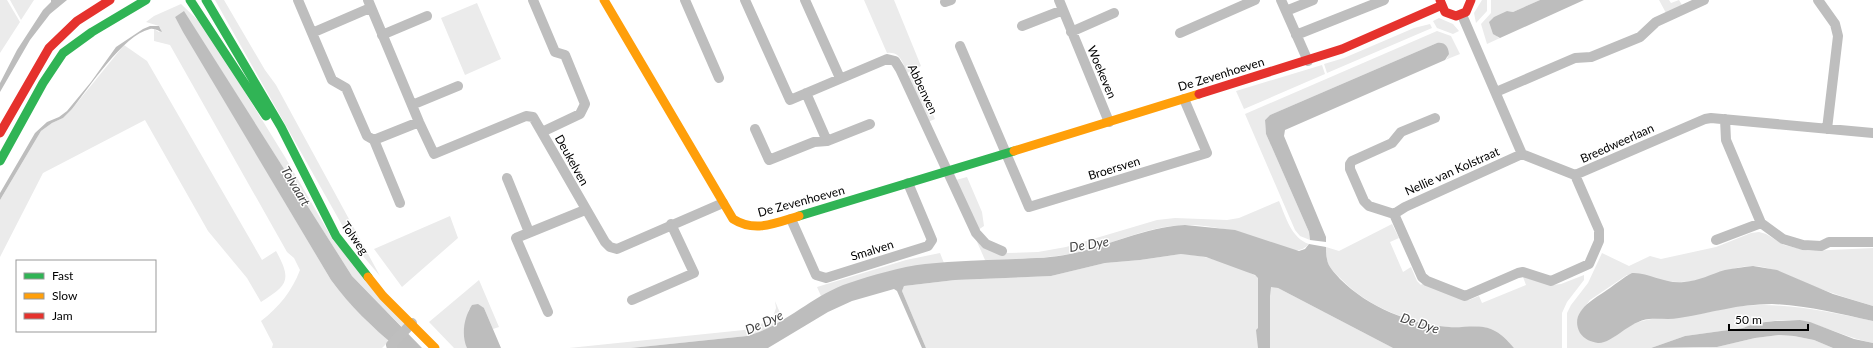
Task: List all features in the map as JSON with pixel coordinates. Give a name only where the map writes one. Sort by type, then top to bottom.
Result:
[{"type":"street","points":[[0,133],[49,48],[77,20],[110,0]]},
{"type":"street","points":[[0,162],[43,83],[63,53],[92,32],[146,0]]},
{"type":"street","name":"Tolweg","points":[[190,0],[247,89],[294,156]]},
{"type":"street","name":"Tolweg","points":[[206,0],[281,127],[294,156],[336,236],[383,296],[409,326],[435,348]]},
{"type":"street","points":[[298,0],[332,80],[346,88],[367,136],[374,140],[400,203]]},
{"type":"street","points":[[533,0],[555,52],[565,55],[585,104],[580,114],[542,132]]},
{"type":"street","name":"De Zevenhoeven","points":[[604,0],[733,219],[747,227],[761,227],[791,219],[1308,61],[1342,49],[1440,3]]},
{"type":"street","points":[[684,0],[719,78]]},
{"type":"street","name":"Abbenven","points":[[745,0],[790,100],[887,59],[895,61],[947,171]]},
{"type":"street","points":[[805,0],[840,78]]},
{"type":"street","name":"Woekeven","points":[[1059,0],[1109,122]]},
{"type":"street","points":[[1180,34],[1255,0]]},
{"type":"street","points":[[1281,0],[1308,61]]},
{"type":"street","points":[[1286,11],[1313,0]]},
{"type":"street","points":[[1296,35],[1384,0]]},
{"type":"street","points":[[1440,3],[1444,12],[1456,16],[1462,15],[1470,7],[1471,0]]},
{"type":"street","points":[[1496,92],[1575,58],[1591,57],[1640,37],[1656,22],[1704,0]]},
{"type":"street","points":[[1818,0],[1835,24],[1838,36],[1828,129]]},
{"type":"street","points":[[312,33],[369,4]]},
{"type":"street","name":"Deukelven","points":[[369,4],[434,154],[526,116],[533,117],[585,210],[605,242],[610,247],[617,249],[671,224],[723,203]]},
{"type":"street","points":[[1022,26],[1063,10]]},
{"type":"street","points":[[1071,32],[1114,13]]},
{"type":"street","points":[[1462,15],[1522,154]]},
{"type":"street","points":[[382,35],[427,16]]},
{"type":"street","points":[[960,46],[1005,153]]},
{"type":"street","points":[[412,105],[458,86]]},
{"type":"street","points":[[806,93],[827,141]]},
{"type":"street","name":"Broersven","points":[[1005,153],[1029,207],[1156,169],[1207,153],[1184,99]]},
{"type":"street","points":[[1436,118],[1401,132],[1392,143],[1352,161],[1350,164],[1350,169],[1364,201],[1369,206],[1394,214],[1422,277],[1427,281],[1460,294],[1471,294],[1518,273],[1523,272],[1551,281],[1589,264],[1599,241],[1599,230],[1575,176]]},
{"type":"street","name":"Breedweerlaan","points":[[1522,154],[1575,176],[1704,119],[1725,119],[1873,133]]},
{"type":"street","points":[[1725,119],[1726,140],[1760,223],[1783,239],[1803,245],[1821,246],[1829,242],[1873,242]]},
{"type":"street","points":[[374,140],[419,122]]},
{"type":"street","points":[[755,129],[769,160],[814,142],[827,141],[870,124]]},
{"type":"street","name":"Nellie van Kolstraat","points":[[1394,214],[1405,207],[1522,154]]},
{"type":"street","points":[[947,171],[976,233],[986,244],[1002,251]]},
{"type":"street","points":[[507,178],[530,232]]},
{"type":"street","name":"Smalven","points":[[791,219],[816,275],[826,278],[928,246],[932,240],[908,184]]},
{"type":"street","points":[[548,312],[516,238],[585,210]]},
{"type":"street","points":[[1716,240],[1760,223]]},
{"type":"street","points":[[632,300],[694,273],[671,224]]},
{"type":"street","points":[[392,347],[409,326]]},
{"type":"shaded area","points":[[0,0],[7,0],[20,22],[0,53]]},
{"type":"shaded area","points":[[10,0],[34,0],[21,20]]},
{"type":"shaded area","points":[[215,0],[224,0],[265,70],[276,85],[380,276],[357,249],[342,225]]},
{"type":"shaded area","points":[[864,0],[894,0],[921,66],[907,73],[898,56],[887,53]]},
{"type":"shaded area","points":[[1482,0],[1487,0],[1487,11],[1476,23],[1474,13]]},
{"type":"shaded area","points":[[1491,0],[1540,0],[1513,12],[1507,11],[1497,37],[1500,38],[1487,44],[1481,24],[1491,13]]},
{"type":"shaded area","points":[[1659,0],[1669,0],[1671,3],[1679,0],[1682,5],[1666,13]]},
{"type":"shaded area","points":[[477,3],[501,59],[465,75],[441,18]]},
{"type":"shaded area","points":[[181,4],[204,26],[285,157],[333,240],[405,324],[404,329],[352,276],[184,12],[175,17],[331,280],[358,312],[389,341],[382,348],[272,348],[273,344],[261,321],[274,310],[284,298],[297,278],[300,270],[294,258],[287,252],[170,45],[154,41],[154,29],[159,32],[161,29],[159,26],[146,22],[154,16]]},
{"type":"shaded area","points":[[1439,18],[1453,24],[1459,31],[1453,34],[1437,28],[1433,21]]},
{"type":"shaded area","points":[[1430,24],[1432,28],[1327,73],[1324,64],[1344,58],[1414,28]]},
{"type":"shaded area","points":[[1437,31],[1451,36],[1460,54],[1445,60],[1448,57],[1437,43],[1270,115],[1265,120],[1266,134],[1309,232],[1310,240],[1300,236],[1295,230],[1245,114]]},
{"type":"shaded area","points":[[124,45],[147,61],[262,260],[276,251],[284,269],[285,281],[277,291],[261,302],[247,278],[208,231],[145,120],[43,173],[0,257],[0,200],[41,131],[52,123],[63,118],[72,109]]},
{"type":"shaded area","points":[[1322,65],[1325,74],[1244,109],[1236,91]]},
{"type":"shaded area","points":[[915,73],[935,119],[928,122],[909,76]]},
{"type":"shaded area","points":[[967,177],[982,212],[984,226],[978,230],[956,180]]},
{"type":"shaded area","points":[[1279,201],[1293,232],[1309,244],[1303,249],[1291,250],[1226,229],[1185,225],[1155,229],[1084,251],[1059,256],[985,260],[974,235],[1006,253],[1038,252],[1066,247],[1157,220],[1175,218],[1227,220],[1239,218]]},
{"type":"shaded area","points":[[450,216],[458,238],[402,287],[374,249]]},
{"type":"shaded area","points":[[1392,224],[1399,238],[1390,242],[1403,272],[1411,267],[1417,281],[1421,285],[1423,283],[1469,300],[1479,296],[1482,303],[1526,285],[1523,277],[1552,285],[1561,284],[1584,275],[1584,280],[1567,302],[1562,313],[1562,348],[1514,348],[1501,335],[1491,329],[1481,327],[1448,327],[1419,322],[1390,312],[1364,298],[1332,270],[1328,262],[1326,247],[1339,251]]},
{"type":"shaded area","points":[[1759,232],[1766,234],[1784,245],[1809,251],[1873,248],[1873,306],[1837,295],[1771,269],[1748,266],[1740,267],[1699,280],[1681,282],[1663,281],[1627,275],[1590,300],[1580,313],[1614,337],[1631,325],[1650,319],[1692,315],[1736,307],[1775,305],[1824,311],[1873,321],[1873,343],[1804,321],[1786,320],[1758,323],[1743,328],[1685,336],[1651,348],[1567,348],[1567,313],[1571,305],[1588,283],[1602,253],[1629,266],[1650,256],[1661,259],[1716,247],[1751,233]]},
{"type":"shaded area","points":[[940,253],[944,263],[896,270],[865,278],[821,296],[817,287],[906,260]]},
{"type":"shaded area","points":[[1181,254],[1209,258],[1228,263],[1393,348],[926,348],[902,291],[904,286],[955,280],[1051,276],[1105,263]]},
{"type":"shaded area","points":[[479,280],[499,327],[493,329],[484,308],[469,309],[465,324],[467,348],[454,348],[429,322]]},
{"type":"shaded area","points":[[775,301],[783,320],[761,332],[747,336],[631,348],[569,348],[744,330],[772,320],[776,308]]},
{"type":"shaded area","points":[[1779,335],[1814,340],[1833,348],[1693,348],[1717,347],[1755,338]]},
{"type":"water","points":[[51,0],[67,0],[50,14],[30,40],[0,92],[0,83],[17,50]]},
{"type":"water","points":[[1540,0],[1584,0],[1500,38],[1493,34],[1489,22],[1494,17],[1507,11],[1513,12]]},
{"type":"water","points":[[184,11],[352,276],[422,348],[397,348],[362,316],[331,280],[183,32],[175,17]]},
{"type":"water","points":[[150,26],[159,26],[162,32],[155,29],[150,29],[140,33],[129,41],[107,63],[72,109],[63,118],[52,123],[41,131],[0,200],[0,193],[35,133],[47,122],[59,117],[67,111],[91,82],[116,47]]},
{"type":"water","points":[[1437,43],[1446,45],[1448,49],[1449,54],[1445,60],[1285,130],[1284,136],[1326,237],[1326,242],[1310,240],[1309,232],[1266,134],[1265,120],[1270,115]]},
{"type":"water","name":"De Dye","points":[[1185,225],[1235,230],[1299,251],[1305,249],[1309,244],[1326,247],[1326,254],[1330,267],[1340,279],[1363,298],[1377,306],[1405,318],[1419,322],[1449,327],[1476,326],[1486,328],[1501,335],[1514,348],[1393,348],[1278,288],[1271,287],[1270,348],[1258,348],[1256,330],[1258,328],[1258,278],[1255,275],[1206,257],[1181,254],[1105,263],[1051,276],[955,280],[904,286],[902,291],[926,348],[922,348],[897,291],[894,289],[852,301],[828,312],[768,348],[631,348],[747,336],[774,325],[836,288],[896,269],[936,263],[1043,258],[1064,255],[1084,251],[1156,229]]},
{"type":"water","points":[[1753,266],[1777,270],[1833,294],[1873,306],[1873,321],[1797,306],[1759,304],[1675,319],[1649,319],[1635,324],[1609,340],[1598,343],[1590,341],[1584,337],[1580,333],[1577,325],[1578,318],[1585,306],[1632,273],[1644,274],[1663,280],[1684,282],[1700,279],[1725,270]]},
{"type":"water","points":[[478,304],[484,308],[501,348],[467,348],[464,337],[465,320],[472,305]]},
{"type":"water","points":[[1800,320],[1810,322],[1854,339],[1873,343],[1873,348],[1833,348],[1814,340],[1779,335],[1755,338],[1717,347],[1651,348],[1685,336],[1743,328],[1764,322]]},
{"type":"traffic: fast","points":[[0,161],[43,83],[63,53],[92,32],[146,0]]},
{"type":"traffic: fast","points":[[190,0],[266,116]]},
{"type":"traffic: fast","points":[[206,0],[281,127],[336,236],[368,277]]},
{"type":"traffic: fast","points":[[799,216],[1014,151]]},
{"type":"traffic: slow","points":[[604,0],[733,219],[741,223],[757,226],[774,224],[799,216]]},
{"type":"traffic: slow","points":[[1014,151],[1199,94]]},
{"type":"traffic: slow","points":[[368,277],[383,296],[435,348]]},
{"type":"traffic: jam","points":[[0,133],[49,48],[77,21],[110,0]]},
{"type":"traffic: jam","points":[[1440,0],[1445,12],[1456,16],[1466,12],[1471,0]]},
{"type":"traffic: jam","points":[[1199,94],[1342,49],[1440,6]]},
{"type":"water label","name":"Tolvaart","points":[[296,186]]}]
